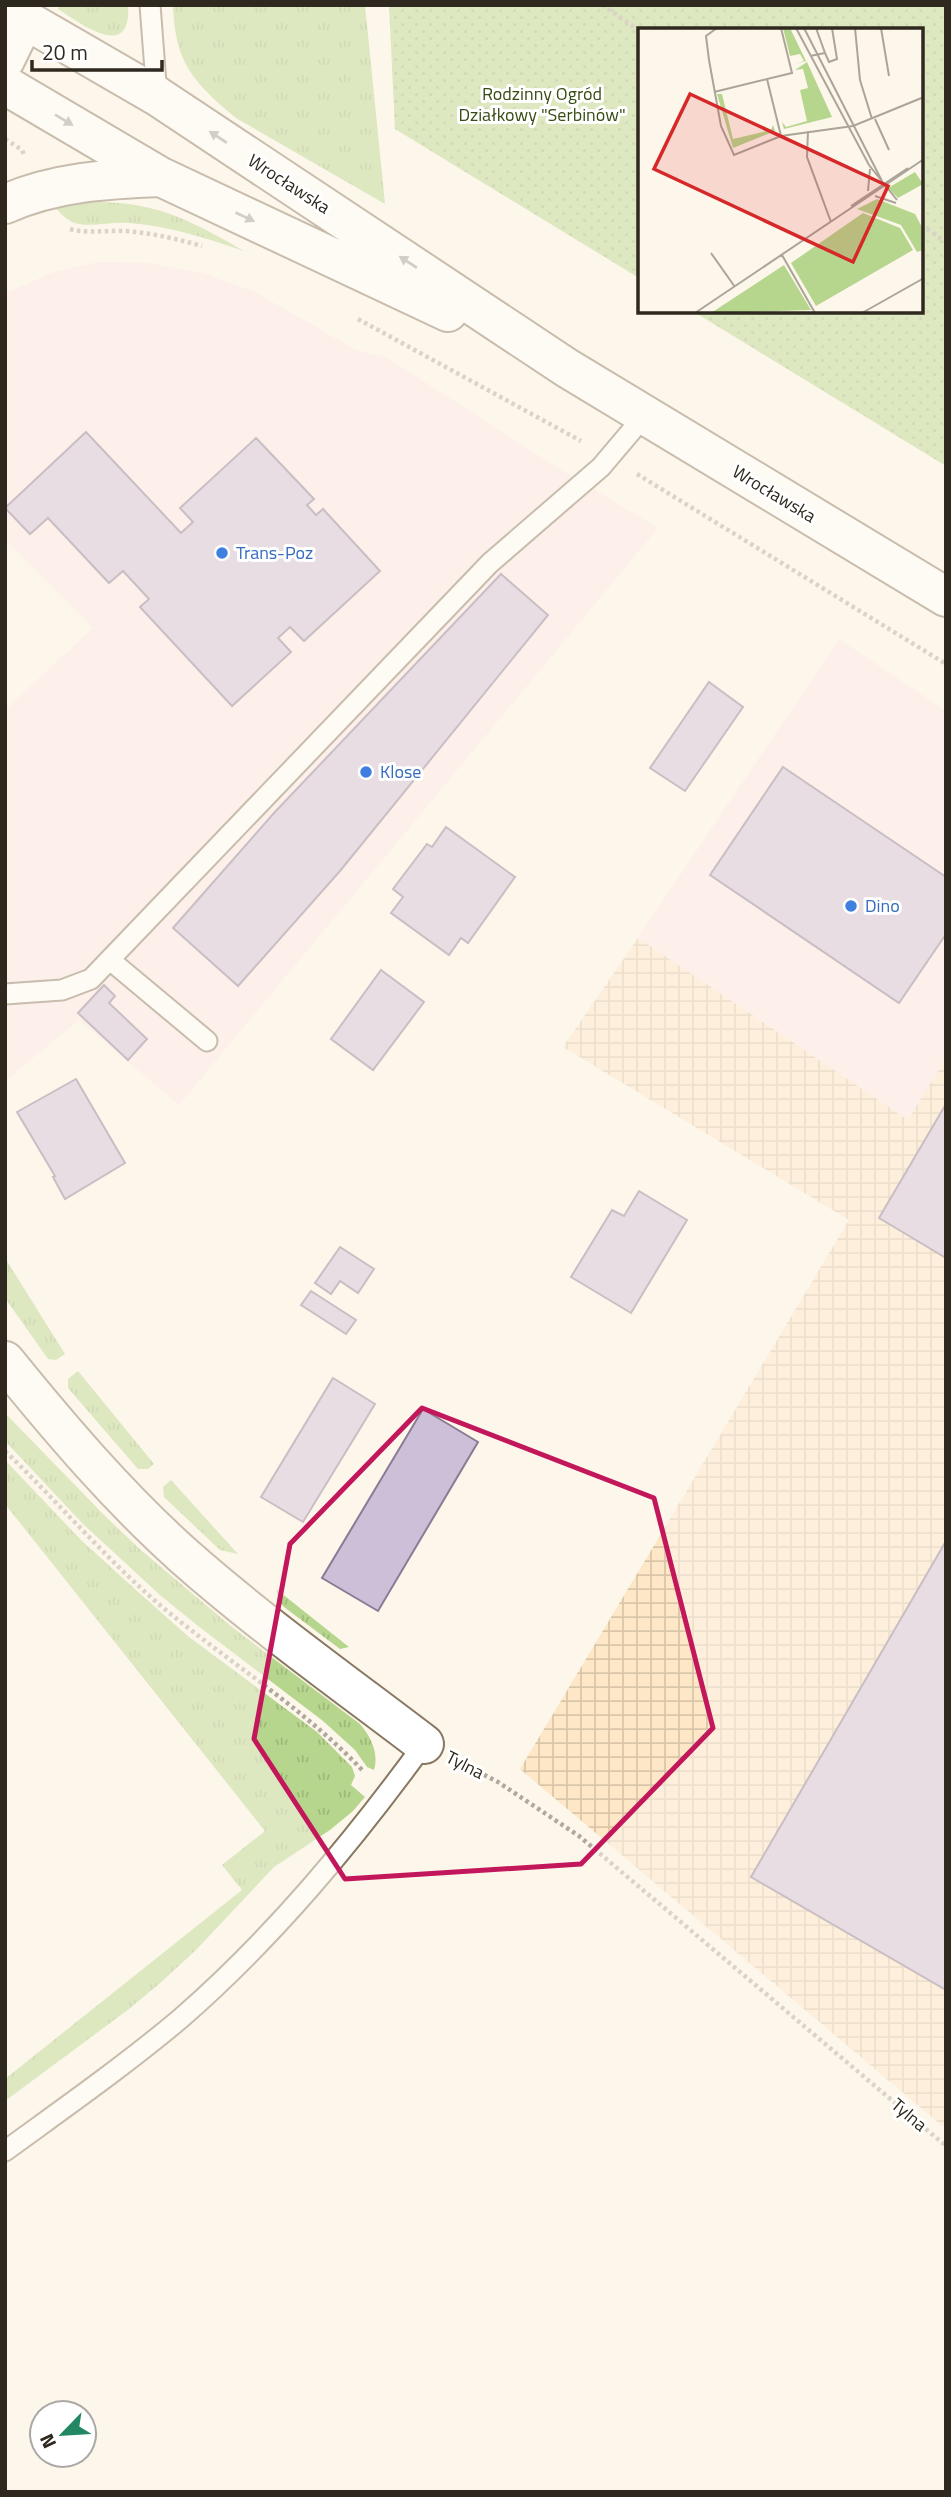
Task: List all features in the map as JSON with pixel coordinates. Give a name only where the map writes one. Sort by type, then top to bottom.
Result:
[{"type":"street","name":"Wrocławska","points":[[17,15],[157,96],[567,368],[946,597]]},
{"type":"street","points":[[5,60],[17,15]]},
{"type":"street","name":"Wrocławska","points":[[5,85],[161,177],[567,368]]},
{"type":"street","points":[[22,197],[75,183],[161,177]]},
{"type":"street","name":"Tylna","points":[[5,1362],[120,1495],[185,1557],[261,1621],[424,1744]]},
{"type":"lane","points":[[150,5],[157,96]]},
{"type":"lane","points":[[5,995],[62,990],[91,979],[490,564],[601,467],[645,415]]},
{"type":"lane","points":[[110,960],[206,1041]]},
{"type":"lane","points":[[5,2151],[101,2081],[179,2019],[231,1972],[293,1910],[346,1847],[424,1744]]},
{"type":"path","points":[[602,5],[638,30]]},
{"type":"path","points":[[5,139],[22,150],[22,197],[46,210],[57,222],[72,230],[142,232],[214,249]]},
{"type":"path","points":[[923,226],[946,242]]},
{"type":"path","points":[[354,317],[550,422],[946,664]]},
{"type":"path","points":[[5,1451],[81,1530],[160,1604],[319,1728],[367,1778]]},
{"type":"path","name":"Tylna","points":[[424,1744],[498,1782],[579,1836],[946,2146]]},
{"type":"highlighted area","points":[[422,1408],[654,1498],[713,1728],[581,1864],[345,1879],[254,1739],[290,1544]]},
{"type":"shaded area","points":[[98,262],[148,263],[202,273],[253,291],[354,349],[389,359],[561,470],[658,528],[179,1105],[79,1020],[5,1081],[5,710],[93,628],[5,540],[5,294],[51,273]]},
{"type":"shaded area","points":[[839,639],[946,711],[946,1058],[908,1120],[638,938]]},
{"type":"shaded area","points":[[638,938],[908,1120],[946,1058],[946,2129],[520,1769],[849,1220],[563,1047]]},
{"type":"green space","points":[[60,5],[128,5],[127,22],[122,32],[103,34],[58,9]]},
{"type":"green space","points":[[173,5],[365,5],[385,204],[236,118],[208,93],[182,57]]},
{"type":"green space","name":"Rodzinny Ogród Działkowy \"Serbinów\"","points":[[389,5],[946,5],[946,466],[696,313],[923,313],[923,28],[638,28],[638,277],[395,129]]},
{"type":"green space","points":[[75,202],[124,204],[164,212],[201,227],[244,251],[158,227],[122,223],[75,223],[54,206]]},
{"type":"green space","points":[[5,1258],[65,1354],[56,1360],[48,1359],[5,1298]]},
{"type":"green space","points":[[78,1371],[154,1464],[148,1469],[138,1469],[68,1388],[68,1379]]},
{"type":"green space","points":[[5,1413],[142,1551],[232,1627],[360,1724],[373,1746],[374,1770],[367,1767],[355,1750],[323,1721],[160,1595],[83,1524],[5,1441]]},
{"type":"green space","points":[[5,1460],[81,1540],[189,1637],[317,1732],[352,1767],[355,1776],[351,1785],[365,1797],[330,1830],[274,1867],[195,1951],[159,1984],[5,2101],[5,2079],[242,1890],[222,1865],[265,1831],[5,1504]]},
{"type":"green space","points":[[171,1480],[238,1554],[220,1550],[164,1497],[163,1487]]},
{"type":"green space","points":[[276,1589],[349,1647],[340,1649],[284,1607],[279,1601]]},
{"type":"building","name":"Trans-Poz","points":[[86,432],[181,533],[193,522],[180,508],[256,438],[314,499],[307,505],[316,515],[323,509],[380,571],[304,641],[290,627],[278,638],[291,652],[232,706],[140,607],[149,599],[123,571],[109,583],[48,518],[30,534],[5,508]]},
{"type":"building","name":"Klose","points":[[501,574],[548,615],[340,871],[238,986],[173,928],[274,813]]},
{"type":"building","points":[[709,682],[743,707],[685,791],[650,768]]},
{"type":"building","name":"Dino","points":[[783,767],[946,877],[946,934],[899,1003],[710,875]]},
{"type":"building","points":[[446,827],[515,877],[468,943],[461,938],[449,955],[391,913],[403,897],[393,889],[427,844],[432,847]]},
{"type":"building","points":[[381,970],[424,1002],[373,1070],[331,1039]]},
{"type":"building","points":[[104,985],[115,996],[109,1003],[147,1039],[128,1060],[78,1013]]},
{"type":"building","points":[[76,1079],[125,1163],[65,1199],[53,1177],[55,1176],[17,1112]]},
{"type":"building","points":[[946,1104],[946,1258],[879,1218]]},
{"type":"building","points":[[639,1191],[687,1220],[631,1313],[571,1277],[612,1210],[624,1216]]},
{"type":"building","points":[[340,1247],[374,1269],[358,1293],[340,1281],[331,1294],[315,1283]]},
{"type":"building","points":[[311,1291],[356,1320],[346,1334],[301,1305]]},
{"type":"building","points":[[333,1378],[375,1404],[303,1522],[261,1497]]},
{"type":"building","points":[[423,1409],[478,1442],[378,1611],[322,1578]]},
{"type":"building","points":[[946,1541],[946,1990],[751,1877]]},
{"type":"place","name":"Trans-Poz","points":[[222,553]]},
{"type":"place","name":"Klose","points":[[366,772]]},
{"type":"place","name":"Dino","points":[[851,906]]}]
